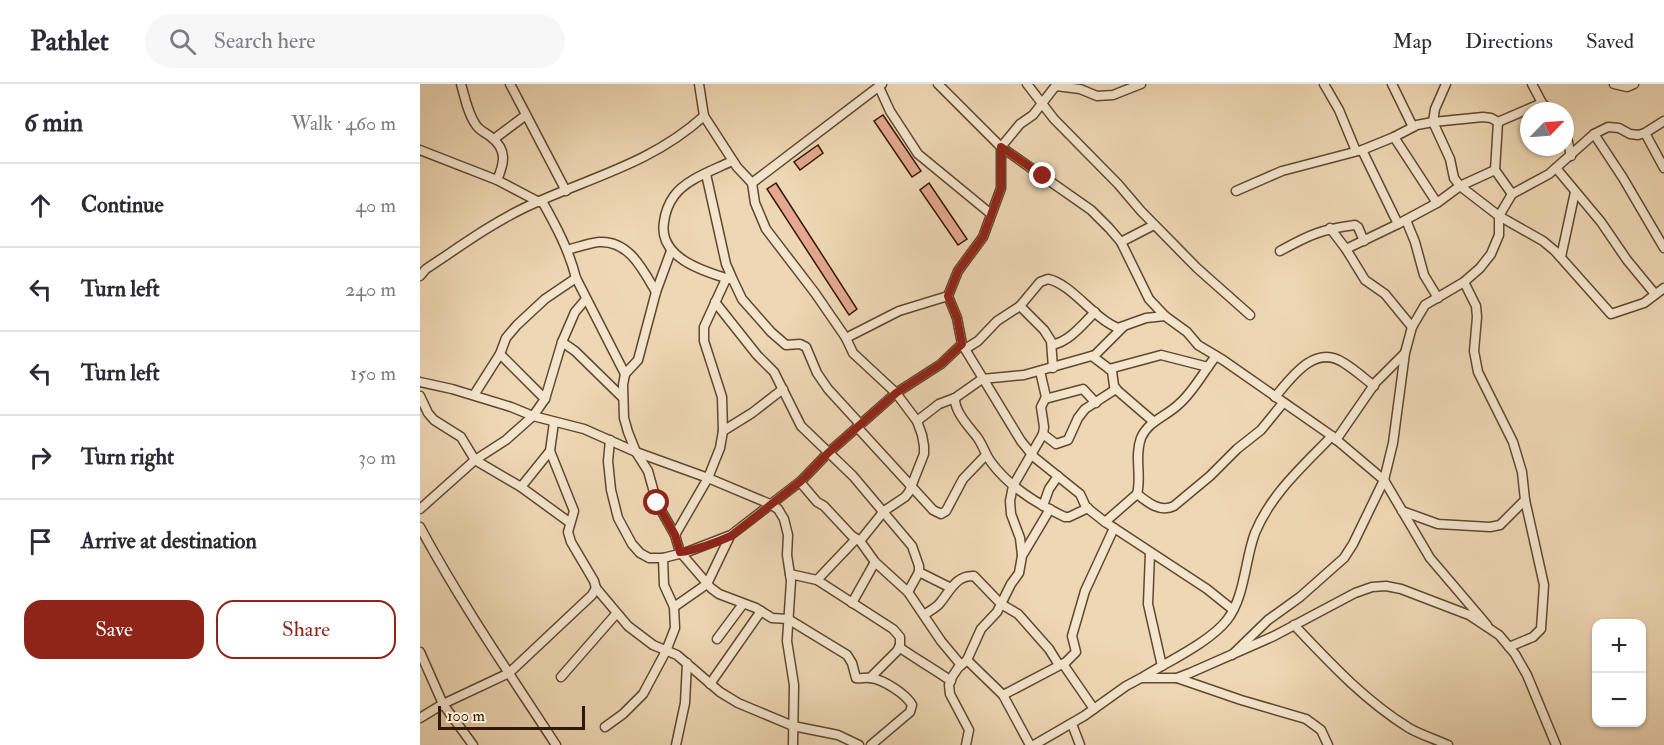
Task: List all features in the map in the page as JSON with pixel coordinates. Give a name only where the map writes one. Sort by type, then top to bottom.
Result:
[{"type":"street","points":[[461,84],[474,123],[481,131],[494,139],[504,157],[504,165],[497,180]]},
{"type":"street","points":[[510,84],[566,191]]},
{"type":"street","points":[[699,84],[704,116],[732,161],[752,183],[755,203],[766,229],[846,338],[853,353],[896,393],[917,421],[924,446],[924,454],[912,486],[905,497],[884,511],[858,540],[817,579]]},
{"type":"street","points":[[938,84],[1001,147],[1091,210],[1121,243],[1149,299],[1165,316],[1187,332],[1198,345],[1334,438],[1384,480],[1430,558],[1487,625],[1509,647],[1527,675],[1556,745]]},
{"type":"street","points":[[1027,84],[1042,104],[1154,225],[1197,268],[1250,315]]},
{"type":"street","points":[[1141,84],[1105,96],[1057,85],[1042,104],[1020,124],[1001,147],[1001,188],[983,237],[958,271],[948,296],[957,318],[963,347],[1021,441],[1032,454],[1080,494],[1088,508],[1105,522],[1232,609]]},
{"type":"street","points":[[1324,84],[1359,150],[1415,242],[1424,275],[1438,298]]},
{"type":"street","points":[[1392,84],[1413,127]]},
{"type":"street","points":[[1446,84],[1435,109],[1433,122],[1450,159],[1454,178],[1460,186],[1499,216],[1543,241],[1561,256],[1611,314],[1644,303],[1664,288]]},
{"type":"street","points":[[1532,84],[1541,102]]},
{"type":"street","points":[[1614,84],[1627,87],[1634,84]]},
{"type":"street","points":[[752,183],[881,86],[890,111],[918,154],[991,214]]},
{"type":"street","points":[[1498,122],[1520,112]]},
{"type":"street","points":[[494,139],[526,115]]},
{"type":"street","points":[[420,276],[426,269],[494,225],[658,150],[704,116]]},
{"type":"street","points":[[1236,191],[1282,171],[1359,150],[1413,127],[1433,122],[1483,117],[1498,122]]},
{"type":"street","points":[[1574,152],[1594,134],[1608,127],[1619,128],[1630,134],[1644,133],[1664,121]]},
{"type":"street","points":[[1498,122],[1495,170],[1512,194]]},
{"type":"street","points":[[1644,133],[1664,168]]},
{"type":"street","points":[[1594,134],[1664,246]]},
{"type":"street","points":[[1394,137],[1437,203]]},
{"type":"street","points":[[420,150],[497,180],[541,202],[567,250],[576,278],[625,374],[622,397],[624,418],[636,452],[648,471],[657,503],[675,535],[680,552],[707,584],[719,594],[761,611],[772,618],[788,619],[848,655],[856,678],[870,678],[903,694],[911,703],[910,712],[871,745]]},
{"type":"street","points":[[1232,655],[1268,620],[1300,597],[1344,558],[1384,480],[1393,443],[1405,353],[1412,327],[1421,309],[1464,282],[1480,268],[1491,254],[1499,235],[1499,216],[1512,194],[1556,168],[1570,156]]},
{"type":"street","points":[[729,280],[696,267],[671,251],[662,233],[665,215],[674,196],[691,182],[732,161]]},
{"type":"street","points":[[1556,168],[1601,222],[1627,260],[1655,294]]},
{"type":"street","points":[[1346,249],[1402,222],[1437,203],[1460,186],[1495,170]]},
{"type":"street","points":[[706,174],[729,280],[742,299],[771,332],[786,345],[800,344],[806,347],[817,373],[828,389],[933,510],[941,514],[946,511],[963,479],[986,455]]},
{"type":"street","points":[[1561,256],[1575,192]]},
{"type":"street","points":[[1121,243],[1154,225]]},
{"type":"street","points":[[1280,252],[1308,235],[1330,228],[1355,225],[1359,227],[1364,241]]},
{"type":"street","points":[[1330,228],[1365,279],[1385,294],[1412,327]]},
{"type":"street","points":[[567,250],[599,242],[613,243],[626,250],[639,263],[656,292]]},
{"type":"street","points":[[625,374],[638,360],[656,292],[671,251]]},
{"type":"street","points":[[474,395],[500,354],[506,338],[517,325],[545,299],[576,278]]},
{"type":"street","points":[[610,440],[609,471],[618,518],[639,553],[649,558],[663,558],[731,536],[800,482],[828,453],[896,393],[963,347],[978,340],[997,321],[1020,306],[1040,282],[1048,279],[1061,285],[1114,326],[1123,327]]},
{"type":"street","points":[[675,535],[708,478],[720,448],[723,431],[722,397],[704,341],[704,327],[715,302],[729,280]]},
{"type":"street","points":[[1464,282],[1476,306],[1478,317],[1474,351],[1478,372],[1513,442],[1522,472],[1525,500],[1544,585],[1541,629],[1533,637],[1509,647]]},
{"type":"street","points":[[846,338],[899,311],[948,296]]},
{"type":"street","points":[[420,509],[475,460],[506,440],[533,416],[545,399],[562,342],[575,312],[586,299]]},
{"type":"street","points":[[715,302],[757,355],[774,372],[801,426],[853,476],[912,546],[919,572],[908,592]]},
{"type":"street","points":[[1020,306],[1044,330],[1051,341],[1053,368]]},
{"type":"street","points":[[1052,345],[1068,338],[1095,312]]},
{"type":"street","points":[[917,421],[939,404],[955,398],[982,380],[1040,371],[1092,356],[1123,327],[1146,318],[1165,316]]},
{"type":"street","points":[[562,342],[622,397]]},
{"type":"street","points":[[800,482],[817,502],[858,540],[875,562],[908,592],[941,641],[1003,695],[1032,745],[1072,724],[1126,686],[1208,637],[1228,619],[1243,581],[1255,534],[1271,502],[1334,438],[1374,386],[1405,353]]},
{"type":"street","points":[[500,354],[545,399]]},
{"type":"street","points":[[1109,369],[1161,355],[1208,367]]},
{"type":"street","points":[[1092,356],[1113,374],[1116,389],[1154,422]]},
{"type":"street","points":[[1105,522],[1137,494],[1139,488],[1137,468],[1141,439],[1154,422],[1179,405],[1216,356]]},
{"type":"street","points":[[1275,397],[1302,366],[1324,357],[1342,361],[1374,386]]},
{"type":"street","points":[[1040,371],[1046,399]]},
{"type":"street","points":[[420,382],[474,395],[533,416],[584,429],[636,452],[708,478],[778,509],[784,519],[788,536],[787,555],[790,574],[788,654],[794,685],[793,745]]},
{"type":"street","points":[[723,431],[752,413],[783,389]]},
{"type":"street","points":[[1022,556],[1020,538],[1011,514],[1010,501],[1013,486],[1042,434],[1044,427],[1041,407],[1046,399],[1083,389],[1096,402]]},
{"type":"street","points":[[1042,434],[1056,444],[1068,440],[1082,413],[1116,389]]},
{"type":"street","points":[[420,396],[434,420],[461,437],[475,460],[521,487],[569,522]]},
{"type":"street","points":[[955,398],[958,411],[978,438],[986,455],[1001,475],[1013,486],[1046,507],[1069,517],[1088,508]]},
{"type":"street","points":[[1137,494],[1150,504],[1159,507],[1168,509],[1174,506],[1261,430],[1283,403]]},
{"type":"street","points":[[554,422],[550,451],[572,503],[573,511],[568,532],[571,542],[596,588],[616,614],[653,645],[677,655],[720,692],[738,703],[793,726],[838,735],[859,745]]},
{"type":"street","points":[[521,487],[550,451]]},
{"type":"street","points":[[966,745],[969,730],[950,694],[951,681],[981,629],[993,618],[1019,573],[1022,556],[1046,507],[1049,489],[1058,476]]},
{"type":"street","points":[[1402,511],[1438,524],[1490,527],[1500,525],[1525,500]]},
{"type":"street","points":[[420,527],[508,674],[556,745]]},
{"type":"street","points":[[1003,695],[1061,665],[1077,650],[1072,636],[1085,591],[1114,528]]},
{"type":"street","points":[[674,607],[707,584],[731,536]]},
{"type":"street","points":[[1150,553],[1148,603],[1162,666]]},
{"type":"street","points":[[605,727],[623,714],[643,694],[666,651],[675,628],[674,607],[664,585],[663,558]]},
{"type":"street","points":[[852,603],[875,562]]},
{"type":"street","points":[[919,572],[949,587]]},
{"type":"street","points":[[790,574],[817,579],[893,629],[900,637],[899,648],[870,678]]},
{"type":"street","points":[[924,615],[940,603],[949,587],[965,577],[974,576],[1001,604],[1018,615],[1049,649],[1094,709]]},
{"type":"street","points":[[1176,678],[1274,636],[1355,592],[1372,587],[1386,586],[1401,589],[1460,611],[1487,625]]},
{"type":"street","points":[[420,718],[443,704],[508,674],[592,595],[596,588]]},
{"type":"street","points":[[717,639],[743,604]]},
{"type":"street","points":[[710,684],[761,611]]},
{"type":"street","points":[[561,677],[616,614]]},
{"type":"street","points":[[1294,625],[1350,684],[1371,702],[1411,729],[1448,745]]},
{"type":"street","points":[[899,648],[916,660],[934,668],[951,681]]},
{"type":"street","points":[[420,652],[443,704],[473,745]]},
{"type":"street","points":[[676,745],[686,703],[687,663]]},
{"type":"street","points":[[1141,678],[1176,678],[1306,719],[1321,730],[1328,745]]},
{"type":"street","points":[[1072,724],[1080,745]]},
{"type":"building","points":[[883,115],[921,171],[912,177],[874,121]]},
{"type":"building","points":[[818,145],[823,153],[800,170],[794,162]]},
{"type":"building","points":[[776,183],[857,309],[849,315],[767,189]]},
{"type":"building","points":[[929,183],[967,239],[958,245],[920,190]]},
{"type":"route","points":[[657,503],[675,535],[680,552],[687,552],[731,536],[801,481],[828,453],[896,393],[941,364],[962,344],[957,318],[948,296],[958,271],[983,237],[1001,188],[1001,147],[1043,176]]}]
